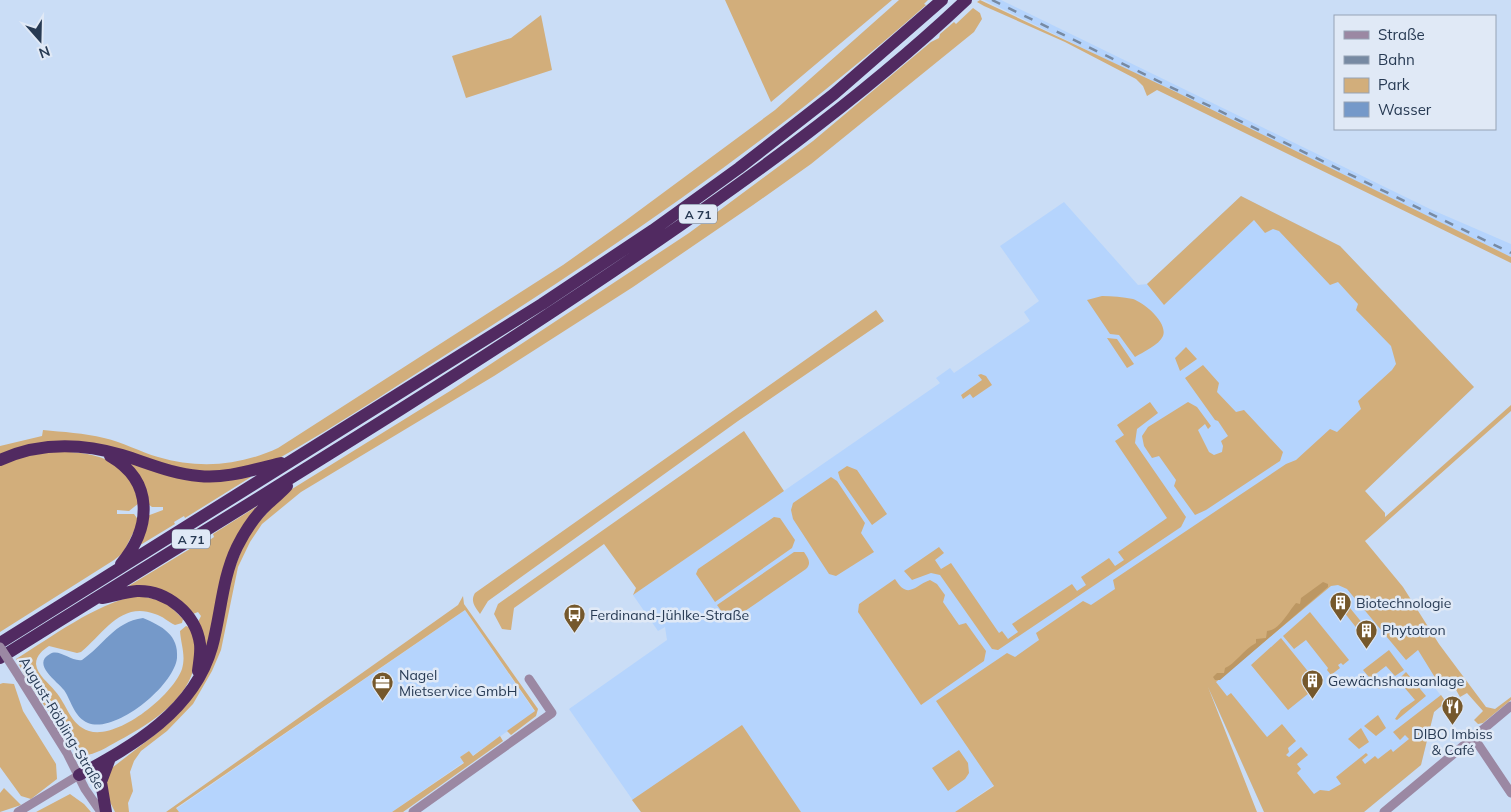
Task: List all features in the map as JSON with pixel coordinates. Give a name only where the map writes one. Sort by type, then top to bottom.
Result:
[{"type":"highway","name":"A 71","points":[[0,658],[546,317],[752,176],[851,99],[950,16],[966,0]]},
{"type":"highway","name":"A 71","points":[[0,643],[535,309],[653,230],[739,168],[834,94],[937,4]]},
{"type":"highway","points":[[0,460],[28,450],[52,446],[96,449],[124,456],[161,469],[199,476],[231,475],[293,460]]},
{"type":"highway","points":[[96,449],[121,463],[129,471],[140,487],[144,507],[142,526],[138,537],[126,557],[113,572]]},
{"type":"highway","points":[[79,775],[110,758],[163,722],[178,708],[198,676],[204,670],[212,646],[226,581],[237,548],[255,518],[298,473]]},
{"type":"highway","points":[[93,600],[129,592],[145,592],[161,596],[178,605],[191,620],[198,638],[200,657],[198,676]]},
{"type":"highway","points":[[106,812],[101,782],[110,758]]},
{"type":"street","name":"August-Röbling-Straße","points":[[0,647],[101,812]]},
{"type":"street","points":[[413,812],[552,713],[529,679]]},
{"type":"street","points":[[1384,812],[1511,706]]},
{"type":"street","points":[[1474,738],[1511,793]]},
{"type":"street","points":[[18,812],[79,775]]},
{"type":"shaded area","points":[[984,0],[1001,0],[1430,209],[1511,244],[1511,257]]},
{"type":"shaded area","points":[[1241,196],[1340,246],[1474,387],[1365,491],[1385,513],[955,812],[801,812],[795,804],[641,812],[569,709],[667,640],[665,627],[658,631],[633,595],[940,383],[936,378],[950,368],[954,373],[1030,321],[1024,312],[1039,301],[1000,246],[1064,202],[1138,285],[1147,284]]},
{"type":"shaded area","points":[[1356,553],[1441,683],[1435,688],[1446,702],[1434,712],[1421,765],[1364,812],[1264,812],[1199,668]]},
{"type":"shaded area","points":[[1323,582],[1328,584],[1328,587],[1220,680],[1215,680],[1213,677],[1217,673],[1224,673],[1225,668],[1256,643],[1256,639],[1266,638],[1267,631],[1280,624],[1296,603],[1300,604],[1301,598]]},
{"type":"shaded area","name":"Nagel Mietservice GmbH","points":[[465,610],[535,712],[472,756],[469,751],[460,757],[464,762],[392,812],[179,812],[176,809]]},
{"type":"green space","points":[[725,0],[892,0],[771,102]]},
{"type":"green space","points":[[899,0],[928,0],[924,4],[926,5],[873,51],[762,139],[648,221],[531,300],[350,416],[276,460],[237,472],[190,472],[118,450],[0,454],[0,446],[42,436],[43,430],[104,438],[158,457],[189,463],[219,464],[234,462],[249,459],[278,448],[563,265],[625,221],[775,110]]},
{"type":"green space","points":[[980,0],[1174,91],[1511,257],[1511,263],[1157,90],[1147,96],[1143,86],[1136,79],[1065,42],[977,2]]},
{"type":"green space","points":[[973,8],[980,13],[982,19],[974,32],[811,164],[633,287],[494,376],[301,492],[262,524],[250,542],[238,567],[221,650],[212,671],[193,704],[167,731],[141,751],[134,761],[130,772],[133,791],[128,803],[129,812],[115,812],[105,792],[108,771],[157,733],[191,699],[231,577],[248,534],[284,494],[450,391],[689,233],[813,141]]},
{"type":"green space","points":[[541,15],[552,70],[466,98],[452,56],[511,38]]},
{"type":"green space","points":[[1241,196],[1340,246],[1474,387],[1365,491],[1385,513],[1385,517],[1511,405],[1511,411],[1365,541],[1403,587],[1439,644],[1486,707],[1495,709],[1511,697],[1511,700],[1483,723],[1478,724],[1474,720],[1483,711],[1467,693],[1460,697],[1450,679],[1439,684],[1418,650],[1406,660],[1347,589],[1338,585],[1331,586],[1216,682],[1227,696],[1231,693],[1267,737],[1282,724],[1296,741],[1288,748],[1289,752],[1286,755],[1289,757],[1301,747],[1308,755],[1297,764],[1301,769],[1297,773],[1314,794],[1320,790],[1329,791],[1341,784],[1336,777],[1366,753],[1368,755],[1362,760],[1365,764],[1375,756],[1378,759],[1391,749],[1393,752],[1409,739],[1405,735],[1400,740],[1393,732],[1441,695],[1446,702],[1434,712],[1421,765],[1364,812],[1264,812],[1208,687],[1257,812],[955,812],[994,786],[936,701],[1007,653],[1015,657],[1039,640],[1036,633],[1083,601],[1091,605],[1115,589],[1113,580],[1286,464],[1296,460],[1330,429],[1337,432],[1361,409],[1358,401],[1392,370],[1396,364],[1391,346],[1356,310],[1358,304],[1338,282],[1330,285],[1279,231],[1273,229],[1265,233],[1254,220],[1164,305],[1147,284]]},
{"type":"green space","points":[[1102,296],[1133,299],[1143,304],[1159,319],[1164,331],[1161,339],[1135,357],[1119,335],[1110,334],[1087,300]]},
{"type":"green space","points":[[876,310],[884,321],[738,421],[488,601],[480,614],[473,601],[475,593]]},
{"type":"green space","points":[[1107,338],[1117,339],[1134,364],[1127,368]]},
{"type":"green space","points":[[1186,347],[1197,359],[1180,371],[1175,358]]},
{"type":"green space","points":[[1203,365],[1219,383],[1217,392],[1236,412],[1244,410],[1283,452],[1280,461],[1206,510],[1195,515],[1174,486],[1176,480],[1159,456],[1152,458],[1144,446],[1142,436],[1148,427],[1188,402],[1197,407],[1211,426],[1208,429],[1205,424],[1198,430],[1209,452],[1214,455],[1222,452],[1223,446],[1221,441],[1228,436],[1185,378]]},
{"type":"green space","points":[[978,375],[986,376],[992,385],[973,398],[970,394],[963,399],[961,395],[982,380]]},
{"type":"green space","points":[[1150,402],[1158,413],[1137,429],[1135,443],[1186,517],[1181,527],[998,650],[992,649],[940,575],[931,573],[912,580],[904,571],[939,547],[944,553],[935,560],[941,569],[951,563],[999,633],[1002,631],[1008,639],[1018,632],[1012,624],[1072,584],[1077,591],[1086,585],[1081,577],[1109,558],[1115,566],[1124,560],[1118,552],[1167,518],[1115,441],[1124,435],[1117,425]]},
{"type":"green space","points":[[744,431],[784,491],[633,595],[636,588],[604,544],[514,608],[511,630],[502,629],[494,614],[498,604]]},
{"type":"green space","points":[[58,451],[96,456],[122,469],[134,486],[139,503],[129,511],[117,510],[117,514],[134,514],[139,521],[123,553],[0,632],[0,465],[20,457]]},
{"type":"green space","points":[[125,460],[162,474],[251,477],[185,518],[184,516],[174,522],[175,524],[137,547],[147,516],[163,510],[163,507],[152,507],[148,504]]},
{"type":"green space","points":[[847,466],[857,470],[887,514],[872,525],[840,479],[838,472]]},
{"type":"green space","points":[[831,477],[837,481],[865,523],[861,533],[874,552],[836,576],[829,574],[793,519],[791,510],[793,503]]},
{"type":"green space","points":[[259,505],[248,521],[206,653],[198,622],[201,616],[198,612],[193,614],[127,587],[203,541],[205,543],[214,537],[213,534]]},
{"type":"green space","points":[[774,517],[780,518],[795,540],[792,548],[715,602],[696,574],[698,569]]},
{"type":"green space","points":[[794,552],[804,552],[808,558],[808,567],[729,622],[717,605]]},
{"type":"green space","points":[[895,579],[904,589],[908,590],[930,580],[937,584],[945,595],[943,602],[959,625],[966,623],[986,651],[984,661],[921,705],[858,612],[859,604]]},
{"type":"green space","points":[[137,595],[166,602],[183,619],[182,623],[175,625],[155,614],[143,611],[132,612],[114,621],[81,652],[77,653],[49,646],[37,658],[36,664],[39,672],[59,696],[77,724],[89,731],[101,732],[115,729],[143,713],[156,702],[168,691],[182,669],[183,655],[180,631],[186,626],[191,628],[196,648],[194,666],[188,683],[178,697],[150,722],[96,753],[82,755],[73,743],[69,742],[27,680],[37,675],[36,673],[26,678],[16,659],[89,614],[120,600]]},
{"type":"green space","points":[[1337,595],[1341,597],[1368,630],[1365,633],[1368,638],[1366,640],[1332,597]]},
{"type":"green space","points":[[463,596],[464,604],[538,709],[536,716],[511,735],[507,731],[535,711],[465,610],[176,808],[179,812],[166,812],[458,605]]},
{"type":"green space","points":[[1310,612],[1349,660],[1343,665],[1341,663],[1338,665],[1340,668],[1331,675],[1327,670],[1328,668],[1306,640],[1294,649],[1283,636]]},
{"type":"green space","points":[[1281,638],[1319,685],[1288,710],[1251,665]]},
{"type":"green space","points":[[1389,650],[1404,670],[1395,676],[1386,666],[1373,676],[1382,687],[1379,689],[1363,670]]},
{"type":"green space","points":[[1406,672],[1426,696],[1397,720],[1395,719],[1401,710],[1415,700],[1398,680]]},
{"type":"green space","points":[[0,684],[14,684],[23,711],[56,764],[57,779],[31,799],[21,796],[0,767]]},
{"type":"green space","points":[[1378,715],[1386,728],[1376,736],[1364,726]]},
{"type":"green space","points":[[742,725],[801,812],[641,812],[632,800]]},
{"type":"green space","points":[[1361,728],[1369,742],[1359,749],[1348,739]]},
{"type":"green space","points":[[500,736],[503,741],[403,812],[392,812],[464,763],[460,757],[469,751],[473,756]]},
{"type":"green space","points":[[959,750],[968,763],[969,773],[965,779],[948,791],[932,768]]},
{"type":"green space","points":[[4,788],[21,805],[0,812],[0,793]]},
{"type":"green space","points":[[70,794],[84,804],[91,812],[36,812]]},
{"type":"water","points":[[143,618],[157,624],[172,637],[177,650],[177,658],[173,669],[166,682],[155,694],[127,715],[99,725],[88,723],[79,717],[64,690],[44,668],[45,658],[50,654],[57,653],[82,660],[124,624]]},
{"type":"railway","points":[[992,0],[1511,253]]},
{"type":"place","name":"Biotechnologie","points":[[1340,622]]},
{"type":"place","name":"Ferdinand-Jühlke-Straße","points":[[574,634]]},
{"type":"place","name":"Phytotron","points":[[1366,649]]},
{"type":"place","name":"Gewächshausanlage","points":[[1312,700]]},
{"type":"place","name":"Nagel Mietservice GmbH","points":[[383,702]]},
{"type":"place","name":"DIBO Imbiss & Café","points":[[1453,725]]}]
